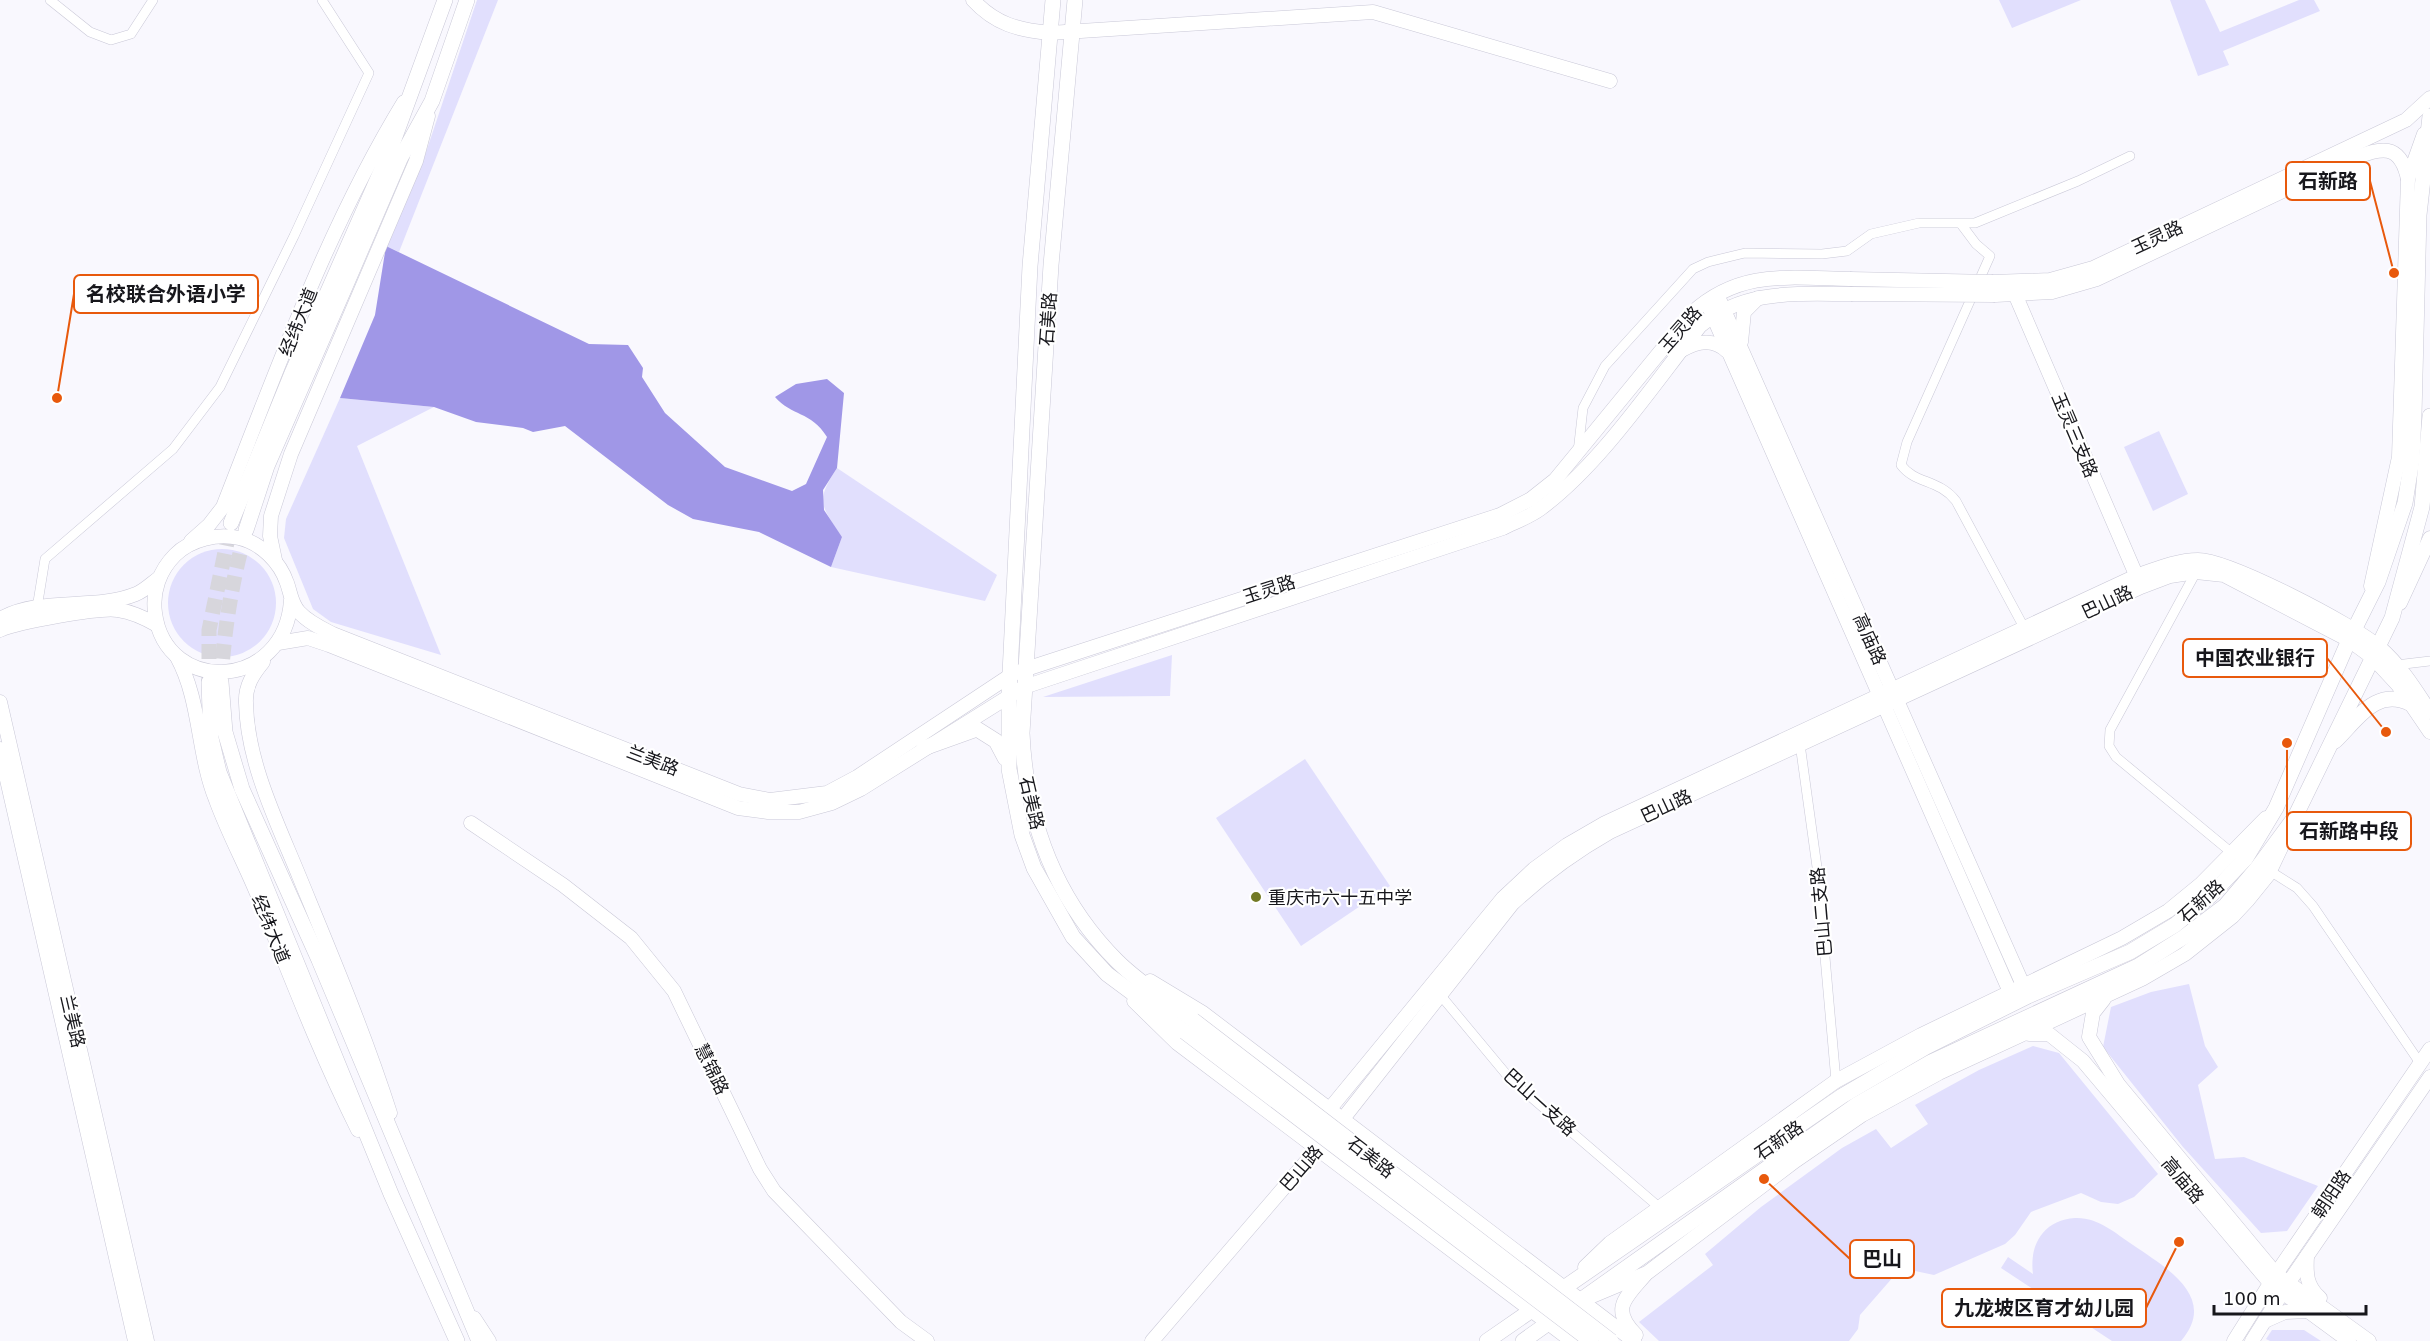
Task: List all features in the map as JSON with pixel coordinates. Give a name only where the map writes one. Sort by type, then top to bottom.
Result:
[{"type":"main road","name":"经纬大道","points":[[231,523],[296,362],[389,153],[445,0]]},
{"type":"main road","name":"经纬大道","points":[[246,530],[267,466],[400,159],[432,101],[468,0]]},
{"type":"main road","name":"石美路","points":[[1053,0],[1030,266],[1009,694],[1009,769],[1022,835],[1034,868],[1073,937],[1107,974],[1189,1026],[1611,1341]]},
{"type":"main road","name":"石美路","points":[[1075,0],[1051,265],[1024,687],[1023,763],[1037,828],[1061,889],[1085,926],[1118,963],[1189,1026],[1591,1341]]},
{"type":"main road","name":"石新路","points":[[1487,1341],[1842,1096],[1926,1047],[2028,996],[2130,952],[2175,925],[2211,895],[2246,858],[2276,808],[2393,542],[2405,503],[2412,459],[2419,215],[2429,120]]},
{"type":"main road","name":"石新路","points":[[1523,1341],[1856,1106],[1931,1062],[2138,966],[2184,937],[2225,906],[2258,867],[2295,817],[2392,618],[2422,507],[2430,416]]},
{"type":"main road","name":"经纬大道","points":[[457,1341],[440,1309],[391,1194],[219,772],[211,738],[215,682],[225,732],[242,789],[319,960],[454,1288],[479,1341]]},
{"type":"main road","points":[[2327,750],[2362,710],[2372,704],[2392,698],[2411,704]]},
{"type":"main road","points":[[924,748],[976,729],[996,741],[1009,769]]},
{"type":"street","points":[[50,0],[90,32],[111,40],[131,34],[153,0]]},
{"type":"street","points":[[37,608],[45,559],[173,449],[220,387],[294,236],[369,73],[322,0]]},
{"type":"street","points":[[974,0],[999,22],[1018,30],[1050,33],[1073,33],[1375,6],[1610,81]]},
{"type":"street","name":"经纬大道","points":[[178,552],[209,525],[223,507],[318,273],[376,147],[414,85]]},
{"type":"street","name":"玉灵路","points":[[1011,675],[1198,612],[1538,510],[1562,491],[1609,440],[1700,326],[1718,312],[1759,297],[1781,294],[1851,294],[1994,288],[2052,292],[2097,279],[2346,161],[2406,120],[2430,98]]},
{"type":"street","name":"经纬大道","points":[[274,560],[270,536],[271,516],[291,454],[416,161],[432,101]]},
{"type":"street","points":[[2365,608],[2399,457],[2408,179],[2429,120]]},
{"type":"street","name":"玉灵路","points":[[2365,146],[2396,153],[2404,164],[2408,179]]},
{"type":"street","points":[[1578,454],[1578,433],[1583,408],[1605,366],[1693,269],[1708,262],[1745,253],[1822,254],[1847,251],[1871,234],[1932,222],[1975,223],[2078,181],[2130,156]]},
{"type":"street","points":[[1960,224],[1976,244],[1990,255],[1907,442],[1901,465],[1906,472],[1915,477],[1944,487],[1956,501],[2027,633]]},
{"type":"street","name":"玉灵路","points":[[1009,694],[1502,521],[1555,480],[1692,313],[1711,297],[1753,280],[1773,277],[1850,279],[1994,288]]},
{"type":"street","name":"玉灵三支路","points":[[2013,288],[2138,581]]},
{"type":"street","name":"高庙路","points":[[1711,297],[1881,700],[2010,992]]},
{"type":"street","points":[[1680,351],[1695,343],[1713,342],[1735,351],[1744,312],[1759,297]]},
{"type":"street","name":"高庙路","points":[[1735,351],[1894,694],[2023,985]]},
{"type":"street","name":"兰美路","points":[[0,619],[37,608],[118,600],[138,593],[159,578],[178,552],[196,541],[217,536],[239,538],[258,546],[274,560],[288,584],[291,600],[298,611],[311,623],[333,634],[740,794],[770,800],[808,797],[837,788],[892,755],[1011,675]]},
{"type":"street","points":[[2392,618],[2426,553],[2430,538]]},
{"type":"street","name":"巴山路","points":[[1152,1341],[1342,1120],[1503,898],[1534,869],[1567,845],[1605,823],[1881,700],[2170,564],[2199,560],[2229,566],[2352,635]]},
{"type":"street","points":[[2196,572],[2110,730],[2109,746],[2116,758],[2232,853]]},
{"type":"street","name":"巴山路","points":[[2138,581],[2196,572],[2224,575],[2352,635]]},
{"type":"street","name":"兰美路","points":[[159,578],[154,602],[157,625],[164,641],[176,655],[193,666],[213,672],[233,672],[253,665],[274,648],[308,638],[738,808],[768,813],[799,812],[832,803],[1009,694]]},
{"type":"street","points":[[274,648],[290,616],[291,600]]},
{"type":"street","points":[[0,630],[25,622],[116,609],[141,616],[157,625]]},
{"type":"street","points":[[2352,635],[2396,665],[2430,712]]},
{"type":"street","name":"经纬大道","points":[[274,648],[248,685],[247,712],[255,754],[272,810],[371,1055],[413,1187]]},
{"type":"street","points":[[2375,652],[2430,732]]},
{"type":"street","name":"经纬大道","points":[[176,655],[188,677],[203,761],[216,801],[331,1076],[391,1194]]},
{"type":"street","points":[[2396,665],[2430,661]]},
{"type":"street","name":"巴山路","points":[[1305,1139],[1512,904],[1541,876],[1573,853],[1621,827],[1800,744],[1881,700]]},
{"type":"street","name":"兰美路","points":[[0,702],[147,1341]]},
{"type":"street","name":"巴山二支路","points":[[1800,744],[1817,867],[1836,1081]]},
{"type":"street","name":"兰美路","points":[[0,749],[135,1341]]},
{"type":"street","points":[[1563,1289],[1610,1243],[1836,1081],[1921,1035],[2122,938],[2168,911],[2232,853],[2276,808]]},
{"type":"street","points":[[1642,1341],[1627,1326],[1621,1315],[1624,1300],[1647,1273],[1795,1161],[1862,1115],[1939,1073],[2164,967],[2210,936],[2240,909],[2270,871],[2295,817]]},
{"type":"street","name":"慧锦路","points":[[471,823],[563,885],[631,938],[674,991],[760,1169],[774,1191],[901,1322],[927,1341]]},
{"type":"street","points":[[2270,871],[2297,888],[2313,906],[2421,1063]]},
{"type":"street","points":[[1118,963],[1203,1013],[1579,1302],[1634,1341]]},
{"type":"street","points":[[1107,974],[1177,1042],[1572,1341]]},
{"type":"street","name":"巴山一支路","points":[[1436,990],[1511,1080],[1660,1208]]},
{"type":"street","name":"高庙路","points":[[2108,994],[2093,1013],[2089,1037],[2118,1084],[2273,1278]]},
{"type":"street","name":"高庙路","points":[[2015,1036],[2034,1032],[2049,1034],[2083,1061],[2273,1278],[2369,1341]]},
{"type":"street","points":[[2083,1061],[2079,1049],[2084,1046],[2089,1048],[2118,1084]]},
{"type":"street","name":"朝阳路","points":[[2234,1341],[2273,1278],[2430,1049]]},
{"type":"street","name":"朝阳路","points":[[2252,1341],[2286,1287],[2430,1077]]},
{"type":"street","points":[[2307,1256],[2306,1270],[2310,1286],[2349,1326]]},
{"type":"street","points":[[1579,1302],[1647,1273]]},
{"type":"street","name":"高庙路","points":[[2286,1287],[2308,1311],[2349,1341]]},
{"type":"street","points":[[454,1288],[489,1341]]},
{"type":"street","points":[[440,1309],[450,1341]]},
{"type":"street","points":[[2265,1321],[2284,1312],[2308,1311]]},
{"type":"shaded area","points":[[477,0],[498,0],[399,252],[386,246],[423,161]]},
{"type":"shaded area","points":[[1999,0],[2081,0],[2012,28]]},
{"type":"shaded area","points":[[2170,0],[2205,0],[2220,32],[2299,0],[2314,0],[2320,11],[2223,51],[2229,65],[2198,76]]},
{"type":"shaded area","points":[[386,246],[589,344],[628,345],[643,368],[642,377],[665,413],[725,467],[792,491],[806,484],[827,437],[814,422],[788,408],[775,397],[796,384],[827,379],[844,393],[837,468],[823,490],[824,510],[842,537],[831,567],[759,532],[693,519],[668,505],[565,426],[533,432],[523,428],[476,422],[434,407],[340,398],[375,315]]},
{"type":"shaded area","points":[[340,398],[434,407],[357,446],[441,655],[331,622],[313,609],[284,538],[286,519]]},
{"type":"shaded area","points":[[2159,431],[2188,494],[2153,511],[2124,447]]},
{"type":"shaded area","points":[[837,468],[997,575],[985,601],[831,567],[842,537],[825,510],[823,496]]},
{"type":"shaded area","points":[[222,549],[243,553],[260,565],[272,582],[276,603],[272,624],[260,641],[243,653],[222,657],[201,653],[184,641],[172,624],[168,603],[172,582],[184,565],[201,553]]},
{"type":"shaded area","points":[[1172,655],[1170,696],[1043,697]]},
{"type":"shaded area","points":[[1305,759],[1390,886],[1301,946],[1216,818]]},
{"type":"shaded area","points":[[2189,984],[2205,1046],[2218,1067],[2198,1085],[2215,1159],[2244,1157],[2318,1186],[2287,1231],[2261,1233],[2183,1147],[2103,1047],[2111,1007],[2151,992]]},
{"type":"shaded area","points":[[2033,1046],[2059,1053],[2158,1174],[2134,1197],[2118,1204],[2101,1202],[2081,1193],[2031,1212],[2015,1235],[2005,1244],[1934,1275],[1901,1268],[1860,1315],[1858,1329],[1849,1341],[1659,1341],[1639,1322],[1713,1265],[1705,1254],[1761,1207],[1842,1148],[1876,1129],[1891,1148],[1928,1124],[1915,1105],[1979,1070]]},
{"type":"shaded area","points":[[2075,1218],[2091,1220],[2106,1227],[2159,1263],[2183,1285],[2191,1297],[2194,1311],[2191,1325],[2181,1341],[2112,1341],[2001,1268],[2008,1257],[2033,1274],[2034,1253],[2041,1236],[2055,1223]]},
{"type":"shaded area","points":[[2272,1330],[2304,1330],[2321,1341],[2270,1341],[2266,1339]]},
{"type":"tunnel","points":[[209,682],[209,630],[231,523]]},
{"type":"tunnel","points":[[221,682],[229,605],[246,530]]},
{"type":"place","name":"石新路","points":[[2394,273]]},
{"type":"place","name":"名校联合外语小学","points":[[57,398]]},
{"type":"place","name":"中国农业银行","points":[[2386,732]]},
{"type":"place","name":"石新路中段","points":[[2287,743]]},
{"type":"place","name":"重庆市六十五中学","points":[[1256,897]]},
{"type":"place","name":"巴山","points":[[1764,1179]]},
{"type":"place","name":"九龙坡区育才幼儿园","points":[[2179,1242]]}]
